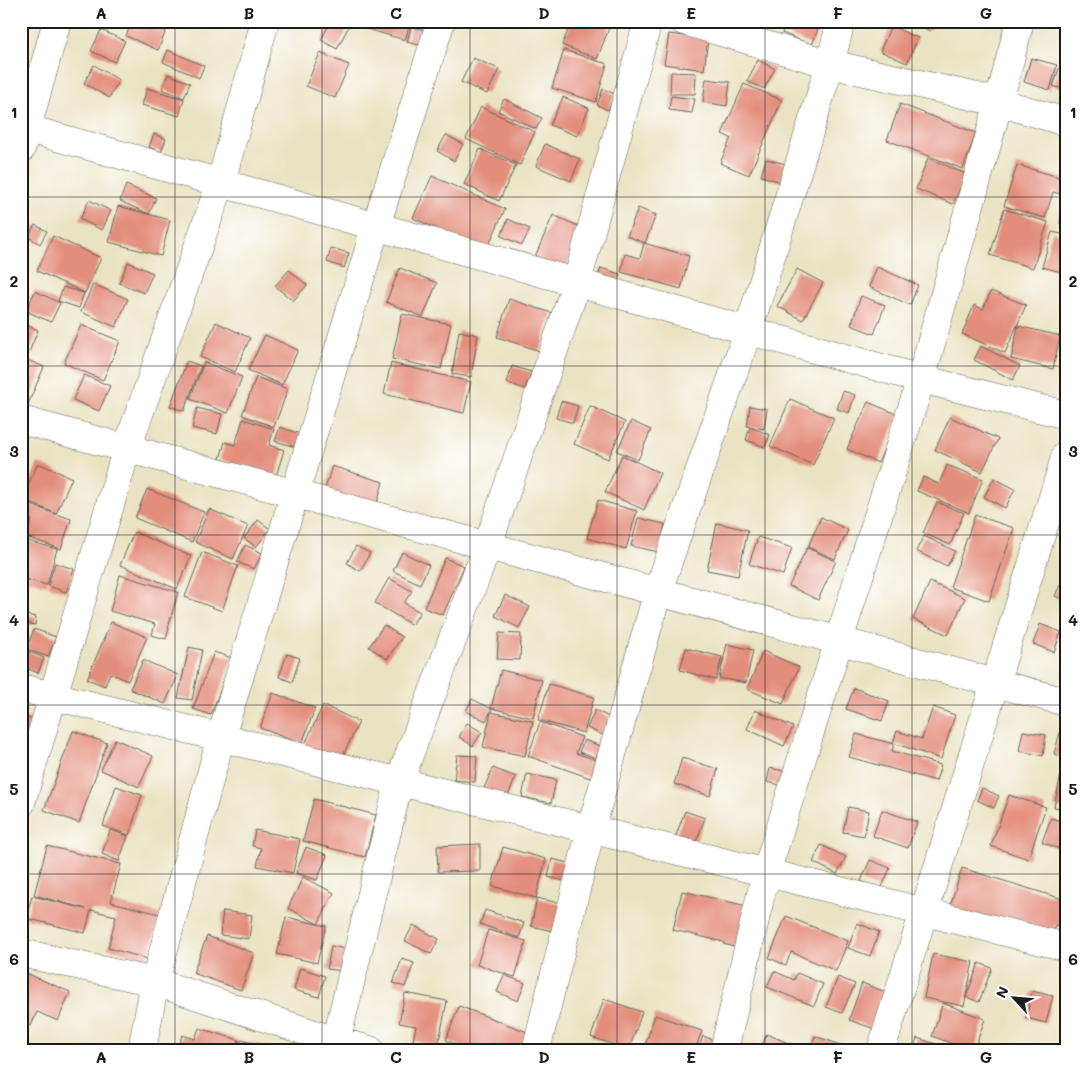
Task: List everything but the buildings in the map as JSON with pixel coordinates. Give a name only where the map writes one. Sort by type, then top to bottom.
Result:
[{"type":"street","points":[[57,21],[23,135],[220,182],[921,379],[1066,415]]},
{"type":"street","points":[[21,802],[127,448],[220,182],[266,21]]},
{"type":"street","points":[[142,1050],[156,982],[221,737],[376,226],[441,21]]},
{"type":"street","points":[[335,1046],[399,782],[488,546],[577,282],[648,21]]},
{"type":"street","points":[[684,21],[830,64],[999,102],[1066,122]]},
{"type":"street","points":[[536,1050],[590,829],[658,591],[748,330],[830,64],[840,21]]},
{"type":"street","points":[[724,1050],[766,873],[921,379],[1020,21]]},
{"type":"street","points":[[21,420],[1066,702]]},
{"type":"street","points":[[881,1050],[1066,455]]},
{"type":"street","points":[[21,688],[1066,947]]},
{"type":"street","points":[[21,953],[156,982],[335,1046],[370,1050]]}]
